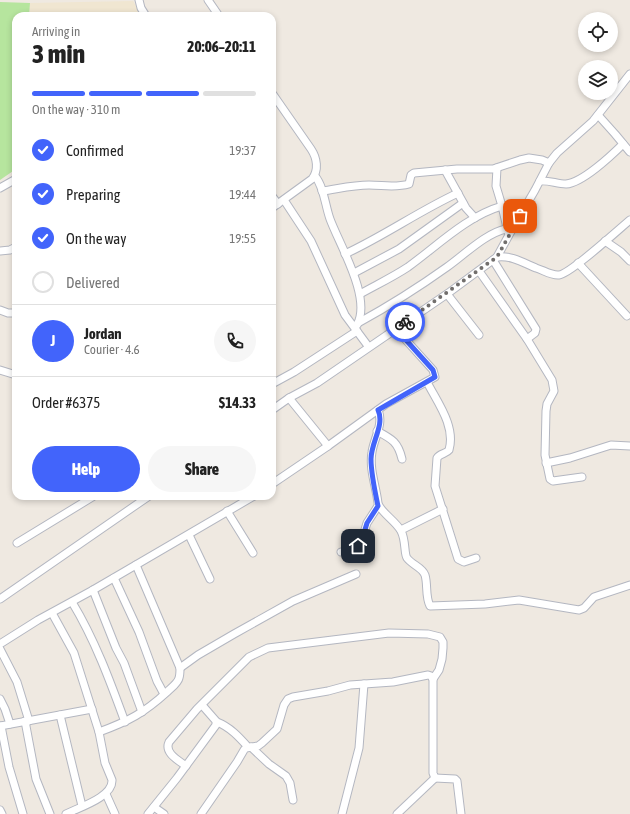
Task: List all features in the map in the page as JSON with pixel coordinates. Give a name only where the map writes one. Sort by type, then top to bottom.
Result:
[{"type":"street","points":[[139,0],[144,12]]},
{"type":"street","points":[[208,0],[216,12]]},
{"type":"street","points":[[495,259],[508,232],[557,153],[588,126],[630,74]]},
{"type":"street","points":[[276,99],[314,153],[317,165],[314,176],[278,204],[291,212],[307,233],[345,315],[356,327],[368,346]]},
{"type":"street","points":[[598,115],[630,152]]},
{"type":"street","points":[[540,181],[566,184],[570,183],[594,170],[623,144]]},
{"type":"street","points":[[322,191],[368,185],[388,187],[402,186],[410,184],[411,175],[414,173],[466,169],[484,170],[497,168],[515,161],[529,158],[542,160],[549,164]]},
{"type":"street","points":[[497,168],[496,186],[508,232]]},
{"type":"street","points":[[445,170],[463,203],[475,218]]},
{"type":"street","points":[[314,176],[320,183],[329,218],[354,273],[360,294],[361,310],[356,327]]},
{"type":"street","points":[[0,188],[12,181]]},
{"type":"street","points":[[345,254],[373,241],[409,218],[458,193]]},
{"type":"street","points":[[354,273],[399,249],[463,203]]},
{"type":"street","points":[[360,294],[407,267],[446,237],[475,218],[490,210],[502,206]]},
{"type":"street","points":[[276,407],[289,398],[317,383],[368,346],[396,329],[495,259],[508,257],[556,275],[564,274],[630,220]]},
{"type":"street","points":[[276,382],[290,375],[356,327],[428,280],[493,234],[508,232]]},
{"type":"street","points":[[605,241],[621,252],[630,261]]},
{"type":"street","points":[[0,251],[12,249]]},
{"type":"street","points":[[495,259],[536,329],[535,333],[527,339]]},
{"type":"street","points":[[578,263],[627,316]]},
{"type":"street","points":[[478,271],[527,339],[552,380],[554,391],[547,404],[546,411],[545,455],[551,480],[557,481],[582,477]]},
{"type":"street","points":[[446,294],[478,335]]},
{"type":"street","points":[[0,310],[12,312]]},
{"type":"street","points":[[276,481],[378,410],[401,395],[435,377],[433,370],[396,329]]},
{"type":"street","points":[[0,370],[12,374]]},
{"type":"street","points":[[427,382],[445,416],[450,434],[449,450],[439,455],[436,460],[437,470],[435,486],[459,561],[464,562],[476,558]]},
{"type":"street","points":[[289,398],[328,446]]},
{"type":"street","points":[[378,410],[381,418],[373,443],[371,459],[378,506],[401,530],[406,543],[406,556],[422,571],[425,576],[428,602],[431,606],[486,604],[519,600],[580,610],[584,608],[594,597],[630,585]]},
{"type":"street","points":[[377,431],[389,437],[397,444],[402,459]]},
{"type":"street","points":[[546,463],[570,458],[611,445],[630,446]]},
{"type":"street","points":[[17,543],[87,500]]},
{"type":"street","points":[[0,599],[143,500]]},
{"type":"street","points":[[0,644],[20,630],[114,578],[247,500]]},
{"type":"street","points":[[341,552],[360,545],[367,523],[378,506]]},
{"type":"street","points":[[401,530],[442,509]]},
{"type":"street","points":[[227,511],[253,553]]},
{"type":"street","points":[[189,535],[210,579]]},
{"type":"street","points":[[100,732],[125,722],[152,706],[179,678],[180,668],[136,565]]},
{"type":"street","points":[[180,668],[193,658],[293,601],[356,574]]},
{"type":"street","points":[[114,578],[139,632],[157,681],[164,694]]},
{"type":"street","points":[[93,590],[124,663],[142,712]]},
{"type":"street","points":[[72,602],[89,631],[108,675],[125,722]]},
{"type":"street","points":[[52,612],[74,653],[100,732],[103,752],[112,782],[106,794],[66,814]]},
{"type":"street","points":[[186,766],[169,752],[167,749],[168,744],[202,705],[248,657],[268,648],[389,633],[428,634],[440,637],[443,642],[442,659],[439,670],[433,679],[433,773],[435,778]]},
{"type":"street","points":[[0,649],[17,682],[27,721],[36,779],[50,814]]},
{"type":"street","points":[[201,814],[244,750],[249,747],[258,746],[277,730],[284,705],[290,697],[328,691],[350,685],[393,682],[428,675],[433,679]]},
{"type":"street","points":[[342,814],[360,748],[364,684]]},
{"type":"street","points":[[0,699],[10,724]]},
{"type":"street","points":[[202,705],[217,722],[232,730],[249,747],[286,776],[290,783],[293,800]]},
{"type":"street","points":[[23,814],[9,767],[0,726],[92,709]]},
{"type":"street","points":[[60,715],[82,806]]},
{"type":"street","points":[[148,814],[186,766],[217,722]]},
{"type":"street","points":[[397,814],[435,778],[457,781],[461,814]]},
{"type":"street","points":[[106,794],[115,814]]},
{"type":"street","points":[[154,807],[164,814]]},
{"type":"street","points":[[0,810],[2,814]]},
{"type":"shaded area","points":[[133,1],[140,12],[29,12],[30,3]]},
{"type":"green space","points":[[0,2],[30,3],[29,12],[12,12],[12,172],[0,180]]},
{"type":"way so far","points":[[405,322],[497,257],[520,216]]},
{"type":"route","points":[[358,546],[361,543],[367,523],[378,506],[371,459],[373,443],[380,421],[378,410],[401,395],[435,377],[433,370],[396,329],[405,322]]}]
